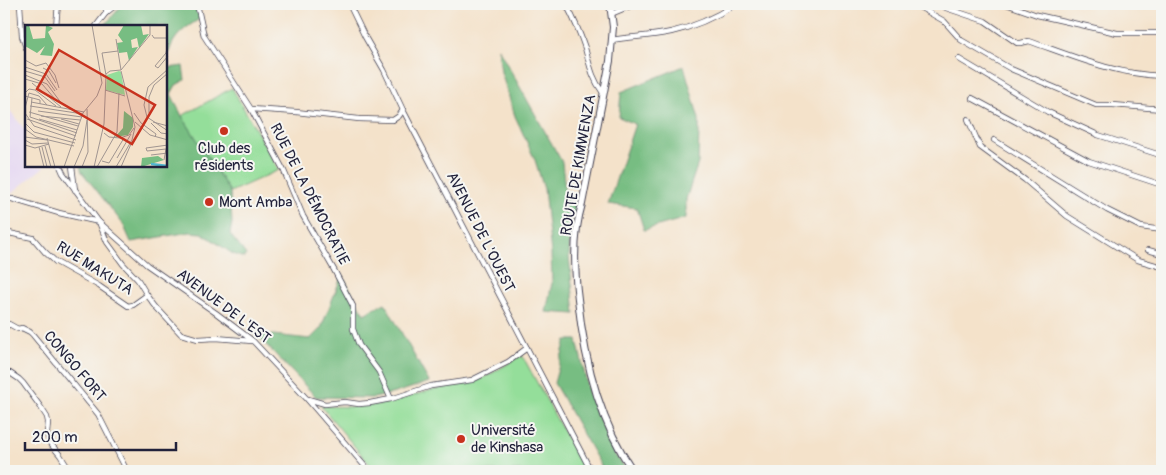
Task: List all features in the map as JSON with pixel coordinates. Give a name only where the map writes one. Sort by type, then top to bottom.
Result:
[{"type":"street","points":[[16,4],[21,14]]},
{"type":"street","points":[[20,4],[22,36],[25,45]]},
{"type":"street","points":[[56,25],[58,4]]},
{"type":"street","points":[[106,4],[106,13]]},
{"type":"street","points":[[97,25],[106,13],[117,4]]},
{"type":"street","name":"RUE DE LA DÉMOCRATIE","points":[[198,4],[204,36],[251,109],[284,171],[303,216],[353,306],[353,330],[359,346],[379,372],[391,399]]},
{"type":"street","name":"AVENUE DE L'OUEST","points":[[349,4],[591,471]]},
{"type":"street","points":[[566,4],[584,47],[591,73],[603,93]]},
{"type":"street","name":"ROUTE DE KIMWENZA","points":[[610,4],[613,27],[610,61],[580,214],[576,258],[576,287],[585,352],[596,395],[611,432],[633,471]]},
{"type":"street","points":[[611,14],[636,4]]},
{"type":"street","points":[[612,40],[671,32],[685,28],[710,18],[736,4]]},
{"type":"street","points":[[914,4],[944,21],[962,40],[1011,69],[1096,105],[1162,109]]},
{"type":"street","points":[[1006,4],[1037,15],[1117,33],[1162,33]]},
{"type":"street","points":[[946,8],[983,20],[1017,42],[1028,41],[1084,61],[1123,72],[1162,76]]},
{"type":"street","points":[[959,59],[1056,116],[1098,135],[1162,154]]},
{"type":"street","points":[[972,98],[1089,162],[1162,186]]},
{"type":"street","points":[[251,109],[359,119],[393,120],[403,110]]},
{"type":"street","points":[[968,119],[982,149],[1025,180],[1067,216],[1138,260],[1162,268]]},
{"type":"street","points":[[994,140],[1107,210],[1141,227],[1162,230]]},
{"type":"street","name":"AVENUE DE L'EST","points":[[61,168],[62,173],[99,222],[147,265],[253,341],[307,399],[369,471]]},
{"type":"street","points":[[72,168],[75,191]]},
{"type":"street","points":[[4,199],[99,222],[107,242],[123,264],[181,334],[198,339],[216,338],[253,341]]},
{"type":"street","name":"RUE MAKUTA","points":[[4,232],[33,238],[56,262],[99,286],[128,306],[133,305],[147,295]]},
{"type":"street","points":[[1148,250],[1162,254]]},
{"type":"street","name":"CONGO FORT","points":[[4,326],[6,327],[9,324],[18,329],[22,328],[34,335],[98,414],[127,471]]},
{"type":"street","points":[[307,399],[325,404],[345,402],[359,404],[391,399],[431,386],[475,379],[508,362],[527,348]]},
{"type":"street","points":[[10,373],[19,378],[47,417],[47,434],[50,443],[70,471]]},
{"type":"shaded area","points":[[4,103],[25,130],[25,168],[43,168],[8,196],[4,195]]},
{"type":"green space","points":[[123,4],[197,4],[200,19],[185,28],[177,36],[168,54],[168,25],[105,25]]},
{"type":"green space","points":[[498,48],[562,162],[566,199],[577,204],[571,224],[569,256],[575,314],[546,312],[552,283],[551,253],[544,189],[535,160],[515,116],[501,72]]},
{"type":"green space","points":[[168,58],[169,68],[183,66],[185,80],[176,85],[171,94],[182,116],[230,192],[232,223],[230,234],[246,255],[244,258],[233,254],[202,233],[190,232],[131,242],[123,224],[81,168],[168,168]]},
{"type":"green space","points":[[684,66],[699,119],[698,163],[686,199],[686,218],[644,230],[637,208],[608,204],[635,124],[619,117],[621,92]]},
{"type":"green space","name":"Club des résidents","points":[[232,88],[279,170],[230,192],[182,116]]},
{"type":"green space","points":[[342,275],[364,314],[385,303],[429,382],[374,398],[316,397],[255,333],[310,339],[321,328]]},
{"type":"green space","points":[[566,340],[577,340],[589,394],[615,455],[628,471],[604,471],[554,383]]},
{"type":"green space","name":"Université de Kinshasa","points":[[522,355],[585,471],[375,471],[321,406],[357,407],[387,403],[432,390],[471,383],[489,375]]},
{"type":"place","name":"Club des résidents","points":[[224,131]]},
{"type":"place","name":"Mont Amba","points":[[209,202]]},
{"type":"place","name":"Université de Kinshasa","points":[[461,439]]}]
